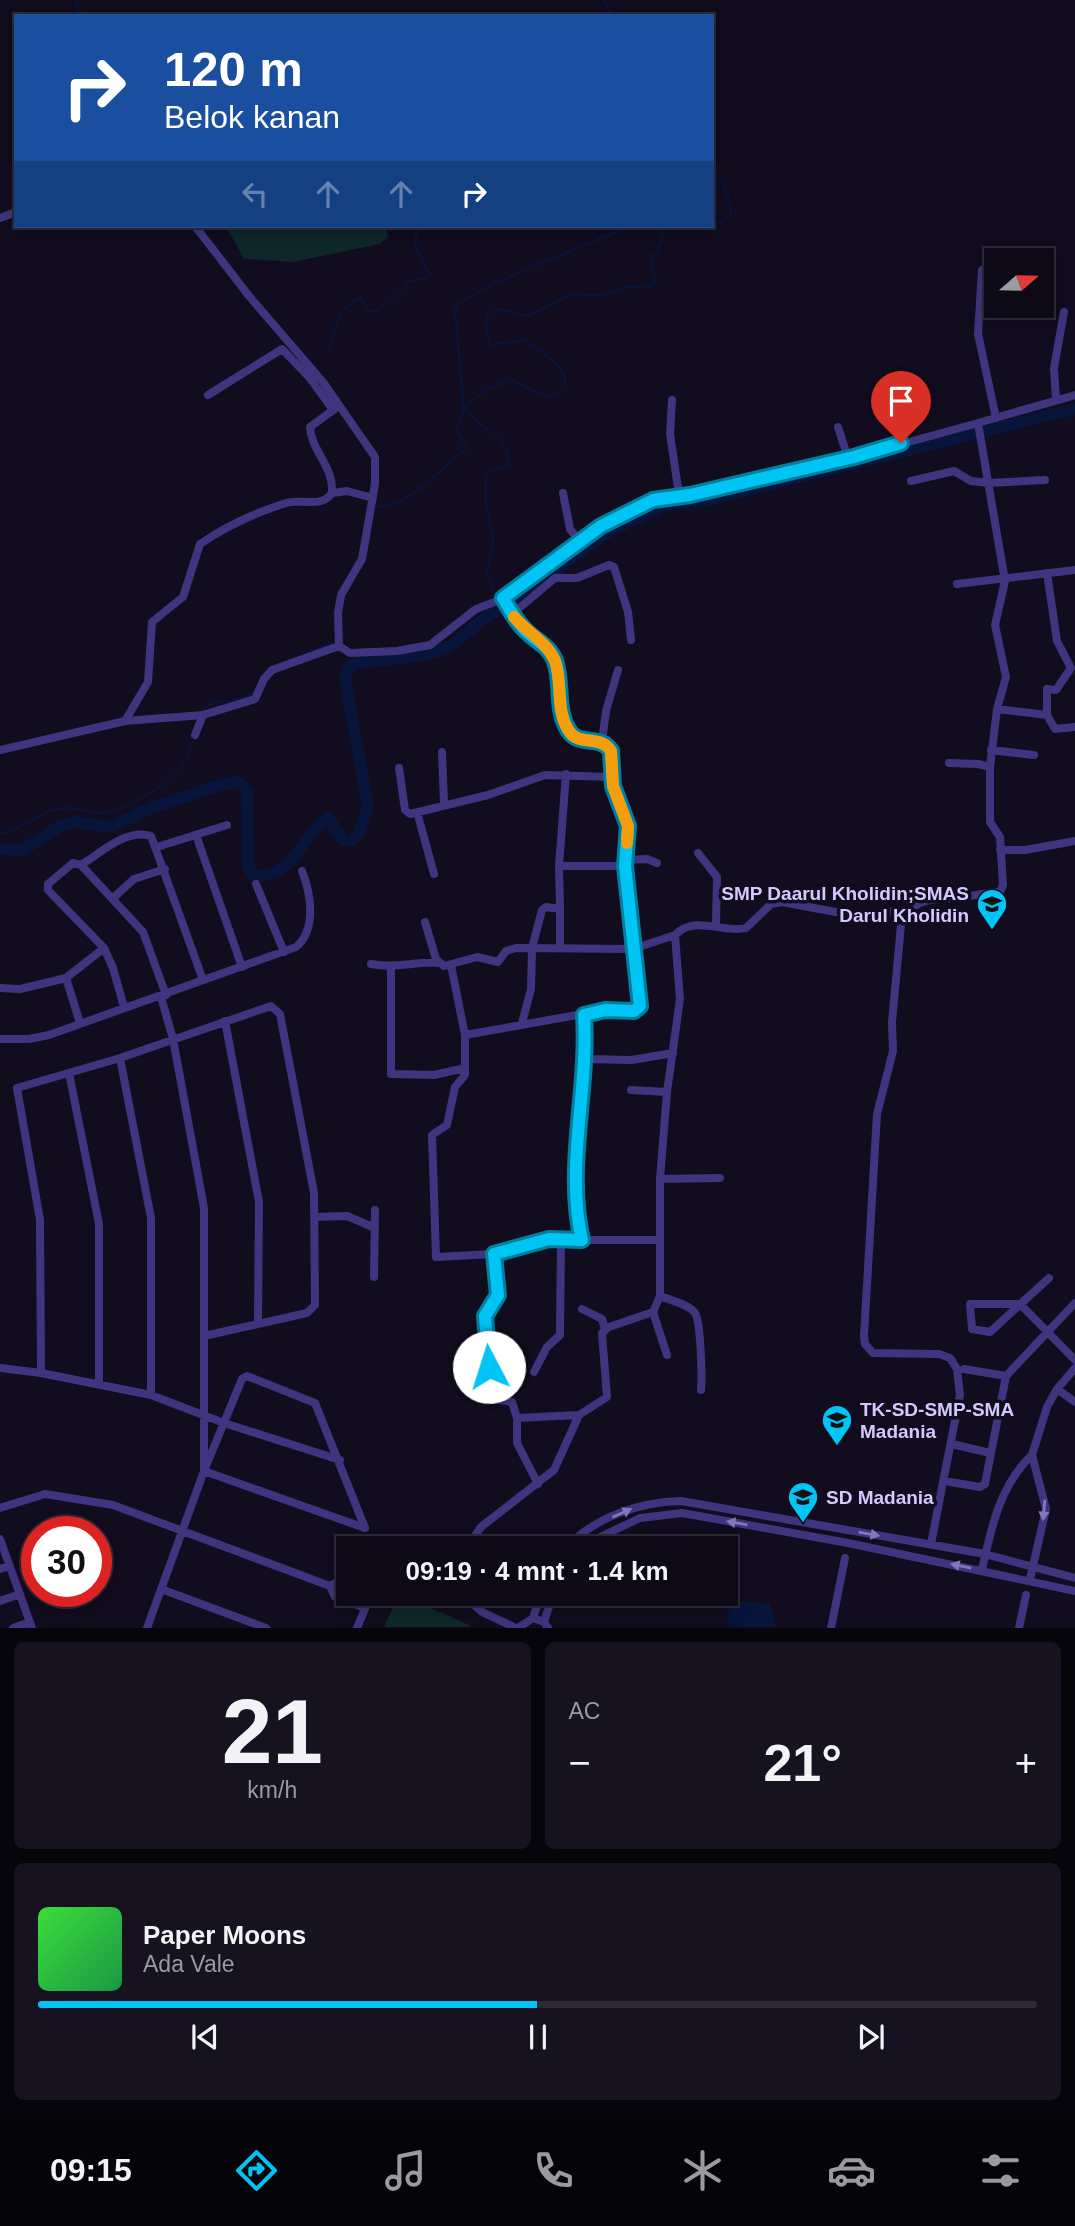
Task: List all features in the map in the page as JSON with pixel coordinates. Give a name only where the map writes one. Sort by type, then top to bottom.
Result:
[{"type":"street","points":[[197,228],[375,457],[362,559],[341,595],[338,612],[341,639],[339,646]]},
{"type":"street","points":[[982,270],[978,334],[996,418]]},
{"type":"street","points":[[1056,400],[1054,368],[1064,313]]},
{"type":"street","points":[[208,395],[282,349],[337,407]]},
{"type":"street","points":[[339,646],[350,653],[397,651],[430,645],[476,609],[503,598],[619,516],[656,499],[690,495],[979,427],[996,418],[1075,395]]},
{"type":"street","points":[[672,400],[670,434],[679,495]]},
{"type":"street","points":[[332,493],[330,472],[314,443],[310,427],[337,407]]},
{"type":"street","points":[[838,427],[848,458]]},
{"type":"street","points":[[931,1544],[960,1395],[957,1368],[950,1358],[939,1354],[873,1353],[865,1344],[864,1336],[877,1114],[893,1051],[892,1022],[901,925],[905,914],[917,905],[940,897],[998,893],[1003,885],[1000,837],[990,822],[990,767],[997,709],[1006,677],[995,618],[1005,580],[979,427]]},
{"type":"street","points":[[911,481],[954,471],[971,481],[989,483],[1045,480]]},
{"type":"street","points":[[125,721],[148,682],[152,622],[183,597],[200,544],[227,528],[286,503],[319,503],[332,493],[347,491],[369,498]]},
{"type":"street","points":[[563,493],[570,529],[580,542]]},
{"type":"street","points":[[512,614],[555,578],[577,578],[609,565],[614,566],[620,577],[631,640]]},
{"type":"street","points":[[957,584],[1075,570]]},
{"type":"street","points":[[1047,573],[1057,640],[1071,668],[1056,690],[1047,689],[1047,715],[1055,729],[1075,727]]},
{"type":"street","points":[[465,1035],[605,1010],[640,1008],[626,863],[628,826],[612,777],[611,751],[602,742],[577,738],[567,729],[561,712],[555,660],[544,644],[526,631],[503,598]]},
{"type":"street","points":[[0,750],[125,721],[201,716],[255,699],[264,678],[281,665],[339,646]]},
{"type":"street","points":[[602,742],[606,711],[618,670]]},
{"type":"street","points":[[997,709],[1047,715]]},
{"type":"street","points":[[195,735],[201,716]]},
{"type":"street","points":[[991,750],[1034,755]]},
{"type":"street","points":[[442,752],[444,804]]},
{"type":"street","points":[[949,763],[990,767]]},
{"type":"street","points":[[400,768],[405,810],[410,814],[488,795],[534,777],[566,774],[612,777]]},
{"type":"street","points":[[560,948],[559,866],[566,774]]},
{"type":"street","points":[[417,812],[434,874]]},
{"type":"street","points":[[157,847],[227,825]]},
{"type":"street","points":[[124,1007],[113,968],[104,948],[48,890],[48,884],[69,865],[81,865],[115,842],[149,834],[157,847],[203,980]]},
{"type":"street","points":[[196,835],[242,967]]},
{"type":"street","points":[[1000,850],[1033,849],[1075,841]]},
{"type":"street","points":[[698,853],[717,877],[716,925]]},
{"type":"street","points":[[559,866],[626,863],[647,859],[657,863]]},
{"type":"street","points":[[81,865],[144,932],[173,1038],[204,1208],[204,1471]]},
{"type":"street","points":[[113,898],[134,879],[165,869]]},
{"type":"street","points":[[0,1039],[29,1040],[163,996],[284,952],[302,942],[311,906],[302,871]]},
{"type":"street","points":[[256,884],[284,952]]},
{"type":"street","points":[[372,964],[390,968],[413,962],[451,965],[477,957],[498,962],[510,949],[633,949],[675,935],[690,926],[746,928],[771,904],[782,902],[873,919],[892,911],[905,914]]},
{"type":"street","points":[[522,1023],[531,989],[532,948],[542,909],[560,909]]},
{"type":"street","points":[[425,922],[439,963]]},
{"type":"street","points":[[667,1355],[653,1312],[660,1296],[660,1179],[667,1092],[680,999],[675,935]]},
{"type":"street","points":[[0,988],[20,989],[66,978],[104,948]]},
{"type":"street","points":[[451,965],[465,1035],[465,1075],[455,1087],[447,1125],[432,1135],[436,1257],[494,1254],[539,1241],[561,1239],[660,1240]]},
{"type":"street","points":[[390,968],[391,1074],[434,1075],[465,1068]]},
{"type":"street","points":[[66,978],[80,1023]]},
{"type":"street","points":[[41,1373],[40,1220],[16,1093],[22,1084],[120,1058],[271,1006],[280,1014],[315,1217],[315,1305],[307,1313],[204,1336]]},
{"type":"street","points":[[582,1240],[577,1171],[586,1059],[584,1015]]},
{"type":"street","points":[[225,1021],[259,1202],[258,1324]]},
{"type":"street","points":[[586,1059],[632,1060],[673,1053]]},
{"type":"street","points":[[120,1058],[151,1218],[150,1395]]},
{"type":"street","points":[[69,1073],[99,1224],[99,1384]]},
{"type":"street","points":[[631,1090],[667,1092]]},
{"type":"street","points":[[660,1179],[720,1178]]},
{"type":"street","points":[[374,1277],[375,1210]]},
{"type":"street","points":[[315,1217],[347,1216],[375,1228]]},
{"type":"street","points":[[534,1372],[547,1347],[560,1335],[561,1239]]},
{"type":"street","points":[[494,1254],[498,1295],[485,1316],[491,1393],[495,1399],[512,1402],[517,1418],[516,1439],[538,1484]]},
{"type":"street","points":[[1049,1278],[1020,1304],[989,1333],[973,1331],[970,1304],[1020,1304],[1075,1360]]},
{"type":"street","points":[[660,1296],[692,1310],[697,1316],[703,1360],[701,1390]]},
{"type":"street","points":[[950,1482],[983,1486],[1006,1376],[1046,1330],[1075,1303]]},
{"type":"street","points":[[517,1418],[579,1415],[607,1397],[601,1338],[605,1329],[602,1319],[582,1309]]},
{"type":"street","points":[[605,1329],[653,1312]]},
{"type":"street","points":[[0,1368],[41,1373],[150,1395],[224,1423],[340,1460]]},
{"type":"street","points":[[1030,1580],[1046,1509],[1032,1455],[1040,1425],[1057,1389],[1075,1368]]},
{"type":"street","points":[[964,1370],[1006,1376]]},
{"type":"street","points":[[146,1628],[204,1471],[242,1378],[247,1376],[315,1403],[365,1528],[204,1471]]},
{"type":"street","points":[[1057,1389],[1075,1402]]},
{"type":"street","points":[[963,1409],[998,1414]]},
{"type":"street","points":[[475,1536],[481,1527],[538,1484],[558,1463],[579,1415]]},
{"type":"street","points":[[956,1445],[990,1453]]},
{"type":"street","points":[[982,1570],[1000,1500],[1017,1469],[1032,1455]]},
{"type":"street","points":[[0,1508],[37,1496],[67,1496],[122,1507],[330,1586],[335,1597],[365,1608],[358,1628]]},
{"type":"street","points":[[581,1536],[621,1512],[657,1502],[681,1501],[985,1554],[1075,1578]]},
{"type":"street","points":[[605,1536],[624,1524],[659,1514],[682,1513],[982,1570],[1075,1591]]},
{"type":"street","points":[[825,1539],[828,1526]]},
{"type":"street","points":[[0,1539],[31,1625],[13,1628]]},
{"type":"street","points":[[830,1627],[845,1558]]},
{"type":"street","points":[[0,1569],[10,1566]]},
{"type":"street","points":[[330,1586],[336,1583]]},
{"type":"street","points":[[161,1589],[266,1628]]},
{"type":"street","points":[[0,1601],[20,1594]]},
{"type":"street","points":[[1019,1628],[1026,1595]]},
{"type":"street","points":[[475,1606],[482,1612],[517,1628],[527,1619],[533,1618],[546,1625],[550,1606]]},
{"type":"street","points":[[533,1618],[537,1606]]},
{"type":"green space","points":[[386,228],[388,237],[380,244],[293,262],[244,259],[228,230]]},
{"type":"green space","points":[[394,1606],[426,1606],[469,1625],[469,1627],[384,1627]]},
{"type":"water","points":[[738,1603],[769,1603],[777,1627],[727,1627],[729,1606],[738,1606]]},
{"type":"waterway","points":[[76,0],[80,14]]},
{"type":"waterway","points":[[604,0],[611,14]]},
{"type":"waterway","points":[[714,178],[721,180],[729,198],[731,215],[722,222],[714,222]]},
{"type":"waterway","points":[[329,347],[339,318],[346,307],[361,298],[368,311],[374,312],[394,300],[409,281],[425,278],[430,274],[415,246],[417,228]]},
{"type":"waterway","points":[[375,506],[387,506],[411,495],[467,448],[456,429],[464,410],[455,311],[458,304],[494,283],[625,228]]},
{"type":"waterway","points":[[496,598],[486,571],[494,545],[486,502],[486,474],[508,464],[507,453],[498,438],[476,421],[467,405],[489,388],[511,380],[548,397],[560,390],[565,383],[564,375],[558,367],[524,340],[491,345],[486,326],[489,312],[492,308],[528,316],[572,294],[602,296],[620,288],[651,286],[656,282],[651,264],[662,241],[663,228]]},
{"type":"waterway","points":[[0,849],[23,850],[60,826],[75,822],[111,827],[151,808],[223,784],[238,782],[247,791],[248,866],[255,877],[270,874],[290,862],[310,835],[328,818],[343,840],[350,841],[359,834],[368,807],[345,677],[348,668],[357,663],[426,655],[451,646],[484,618],[506,607],[608,532],[664,506],[708,500],[1075,409]]},
{"type":"waterway","points":[[369,494],[371,482]]},
{"type":"waterway","points":[[276,665],[336,642]]},
{"type":"waterway","points":[[202,712],[213,703],[243,698],[255,690]]},
{"type":"waterway","points":[[0,833],[14,830],[54,810],[74,808],[102,813],[135,802],[178,771],[194,738]]},
{"type":"slow traffic","points":[[514,617],[526,631],[544,644],[555,660],[561,712],[567,729],[581,740],[606,744],[611,751],[613,786],[628,826],[627,843]]},
{"type":"place","name":"SMP Daarul Kholidin;SMAS Darul Kholidin","points":[[992,931]]},
{"type":"place","name":"TK-SD-SMP-SMA Madania","points":[[837,1447]]},
{"type":"place","name":"SD Madania","points":[[803,1524]]},
{"type":"route","points":[[489,1367],[485,1316],[496,1303],[498,1295],[494,1254],[519,1250],[549,1239],[582,1240],[577,1171],[586,1059],[584,1015],[605,1010],[634,1011],[640,1006],[625,866],[628,826],[613,786],[611,751],[606,744],[581,740],[567,729],[561,712],[555,660],[544,644],[526,631],[503,598],[601,526],[653,500],[690,495],[854,457],[901,443]]}]
